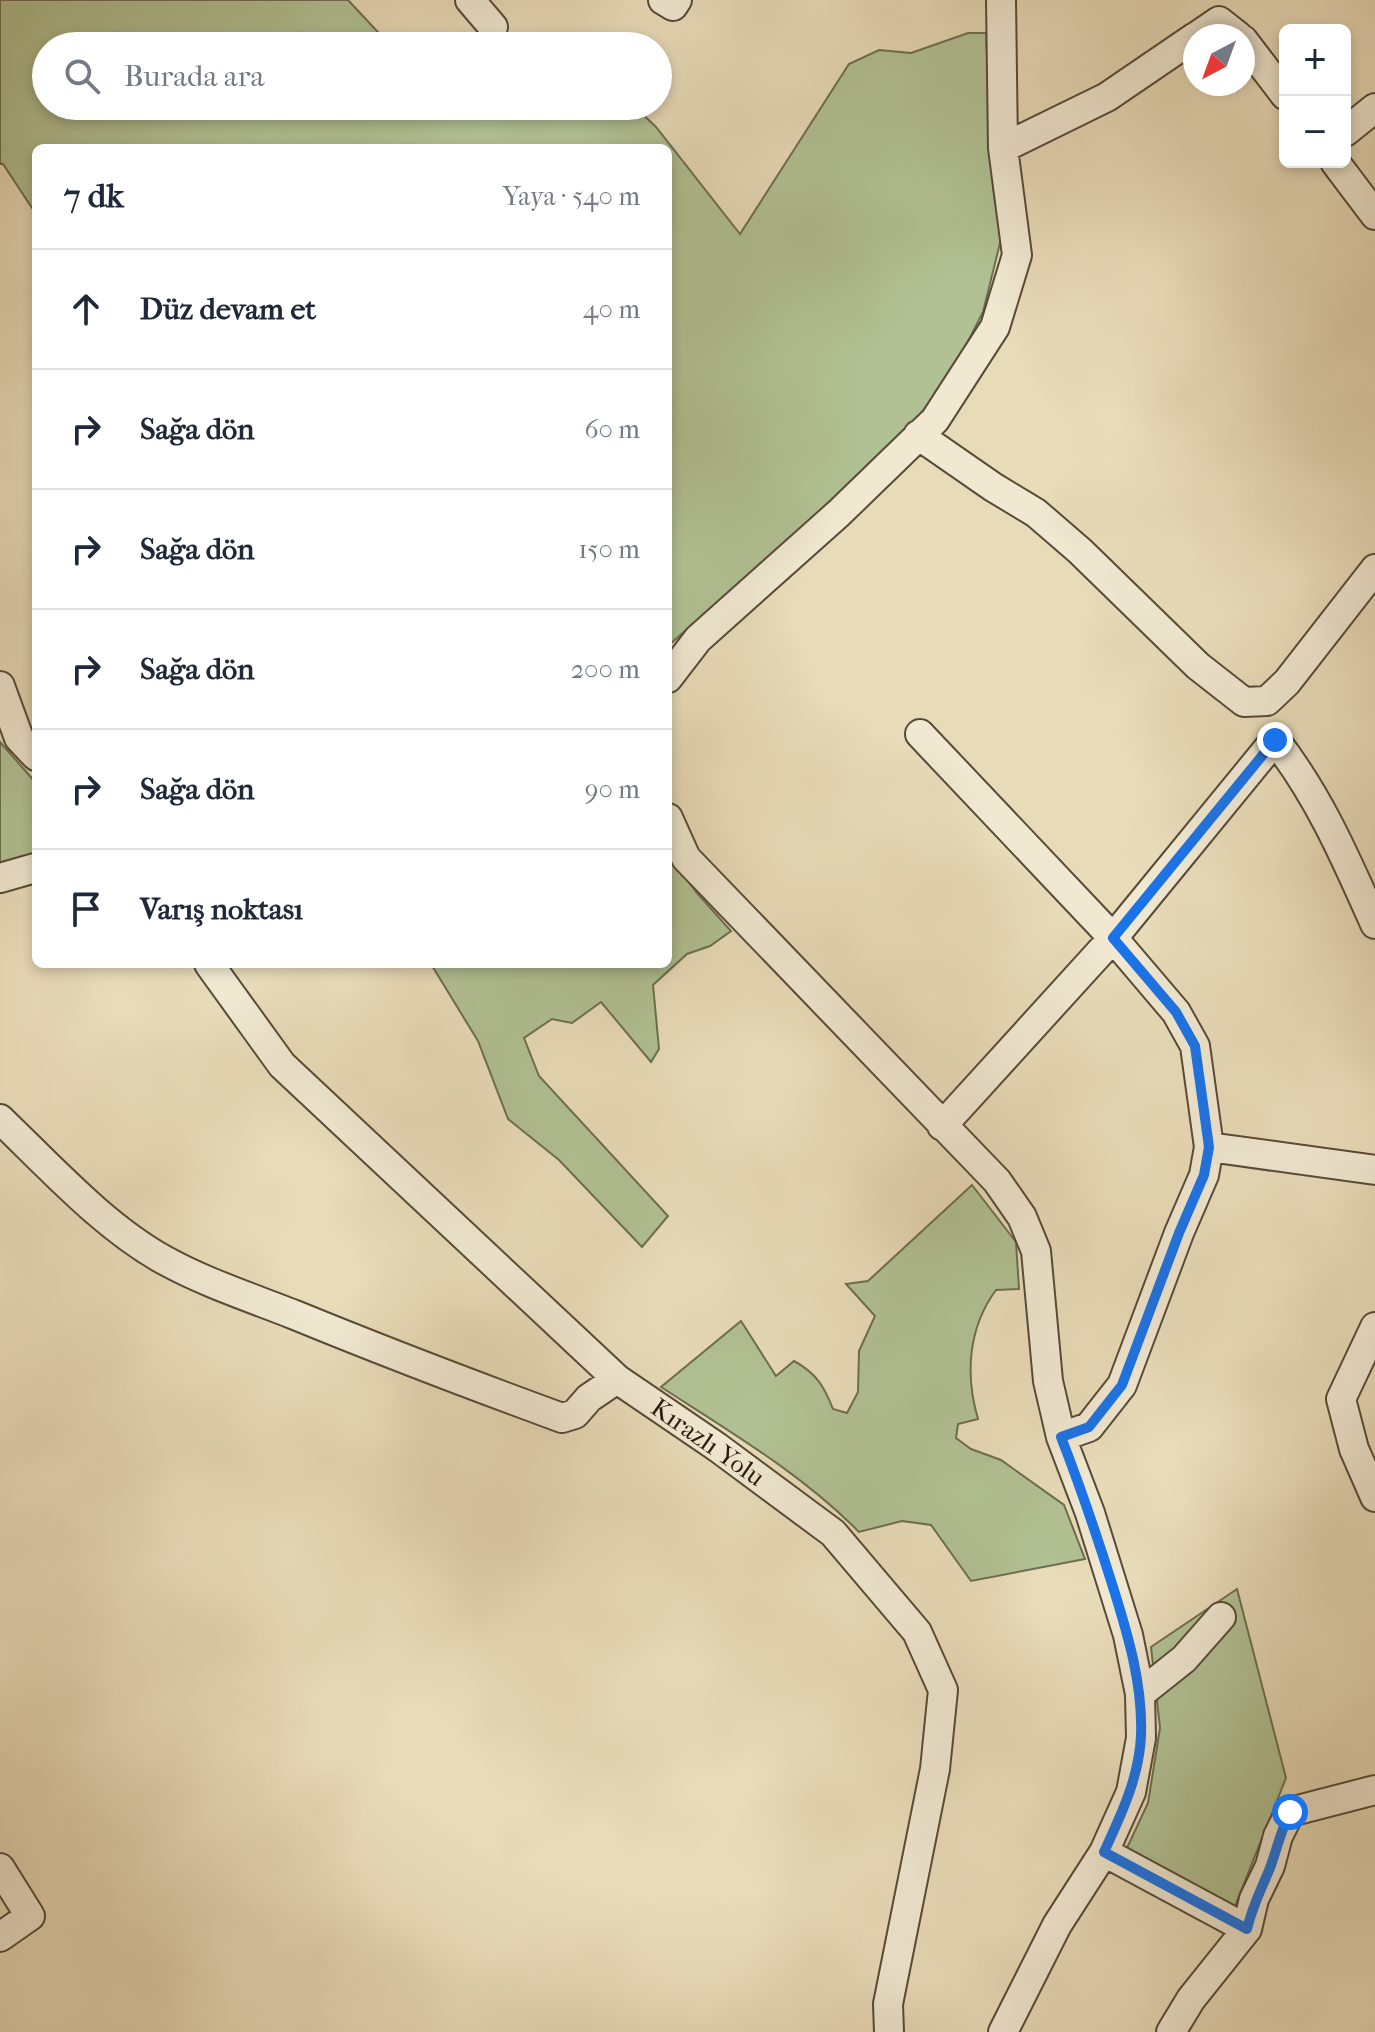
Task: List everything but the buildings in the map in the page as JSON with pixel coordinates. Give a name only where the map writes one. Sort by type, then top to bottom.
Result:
[{"type":"street","points":[[470,0],[493,27]]},
{"type":"street","points":[[663,0],[673,6],[677,0]]},
{"type":"street","points":[[672,673],[698,639],[839,513],[935,420],[995,327],[1017,255],[1003,148],[1001,0]]},
{"type":"street","points":[[1003,148],[1107,97],[1183,46]]},
{"type":"street","points":[[1255,56],[1279,87]]},
{"type":"street","points":[[1351,127],[1375,108]]},
{"type":"street","points":[[1340,168],[1375,215]]},
{"type":"street","points":[[918,435],[1036,513],[1080,551],[1198,666],[1244,702],[1267,701],[1287,682],[1375,569]]},
{"type":"street","points":[[0,686],[19,738],[32,752]]},
{"type":"street","points":[[920,734],[1113,938],[1176,1012],[1195,1046],[1209,1147],[1204,1175],[1122,1385],[1089,1427],[1061,1437]]},
{"type":"street","points":[[942,1126],[1113,938],[1275,740],[1297,767],[1327,817],[1375,924]]},
{"type":"street","points":[[672,827],[686,858],[997,1181],[1022,1217],[1036,1251],[1048,1381],[1061,1437],[1090,1513],[1128,1635],[1140,1694],[1141,1738],[1131,1792],[1104,1852],[1057,1925],[1003,2032]]},
{"type":"street","points":[[0,878],[32,869]]},
{"type":"street","name":"Kırazlı Yolu","points":[[212,968],[282,1065],[617,1379],[717,1447],[833,1533],[917,1632],[943,1690],[935,1769],[888,2004],[889,2032]]},
{"type":"street","points":[[0,1119],[129,1237],[166,1261],[247,1296],[562,1418],[575,1414],[589,1398],[617,1379]]},
{"type":"street","points":[[1209,1147],[1375,1170]]},
{"type":"street","points":[[1375,1327],[1341,1399],[1354,1449],[1375,1497]]},
{"type":"street","points":[[1140,1694],[1184,1659],[1221,1617]]},
{"type":"street","points":[[1171,2032],[1191,1999],[1247,1929],[1254,1899],[1290,1812],[1375,1790]]},
{"type":"street","points":[[1104,1852],[1247,1929]]},
{"type":"street","points":[[0,1868],[30,1916],[0,1937]]},
{"type":"green space","points":[[0,0],[348,0],[378,32],[32,32],[32,120],[649,120],[669,144],[32,144],[32,208],[3,164],[0,164]]},
{"type":"green space","points":[[968,33],[986,33],[993,187],[1001,239],[983,312],[935,406],[672,642],[672,147],[740,234],[849,64],[879,50],[911,53]]},
{"type":"green space","points":[[0,742],[32,778],[32,875],[0,882]]},
{"type":"green space","points":[[672,859],[731,931],[710,946],[687,954],[672,968]]},
{"type":"green space","points":[[433,968],[672,968],[653,985],[659,1049],[651,1062],[601,1002],[572,1023],[552,1019],[524,1038],[539,1076],[668,1216],[642,1247],[559,1160],[508,1119],[478,1041]]},
{"type":"green space","points":[[972,1185],[1016,1242],[1019,1289],[996,1290],[980,1320],[971,1369],[978,1419],[958,1424],[956,1438],[971,1449],[1001,1460],[1064,1505],[1085,1559],[971,1581],[931,1525],[902,1521],[859,1532],[789,1472],[661,1387],[741,1321],[776,1376],[794,1361],[818,1381],[833,1409],[847,1413],[858,1392],[859,1351],[875,1316],[846,1284],[868,1281]]},
{"type":"green space","points":[[1237,1589],[1286,1778],[1235,1906],[1126,1850],[1148,1803],[1160,1728],[1151,1647]]},
{"type":"route","points":[[1275,740],[1113,938],[1176,1012],[1195,1046],[1209,1147],[1204,1175],[1122,1385],[1089,1427],[1061,1437],[1090,1513],[1128,1635],[1140,1694],[1141,1738],[1131,1792],[1104,1852],[1247,1929],[1254,1899],[1290,1812]]}]
